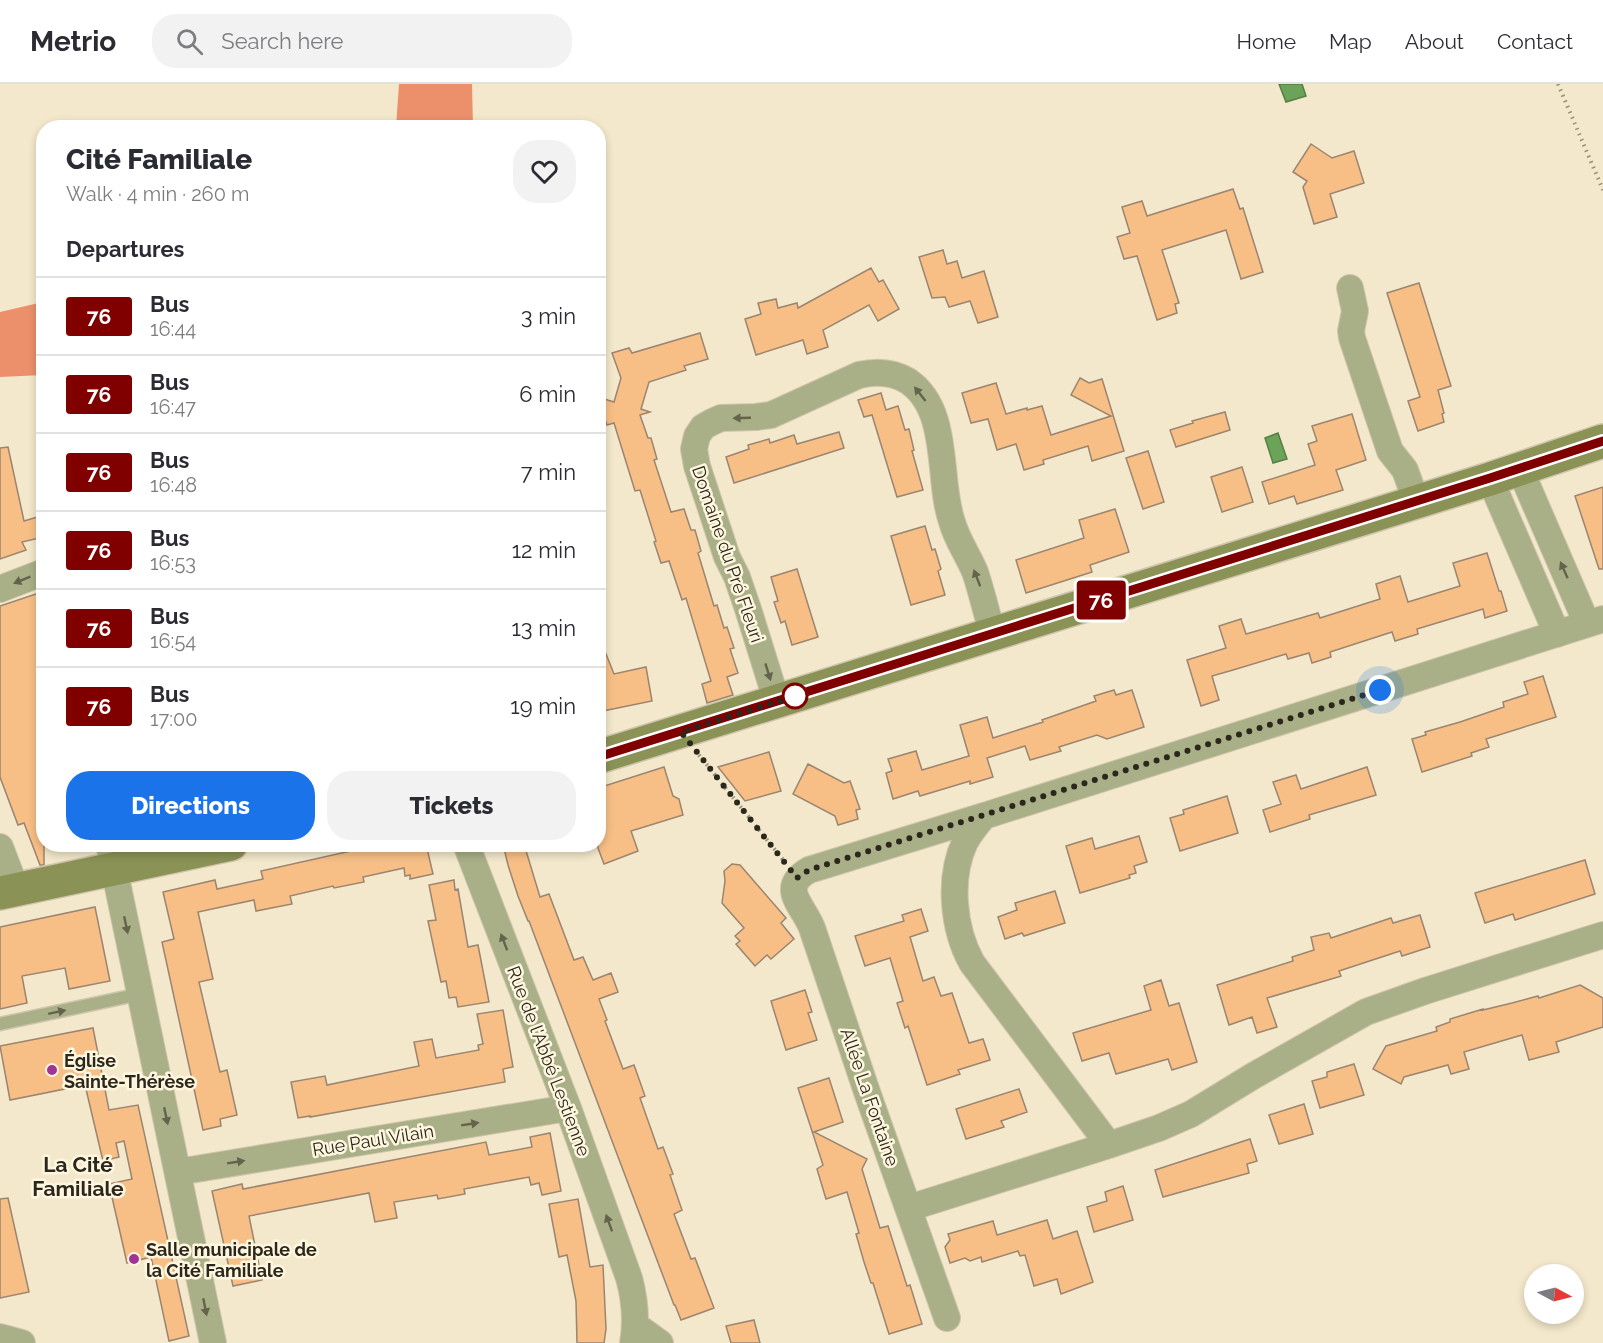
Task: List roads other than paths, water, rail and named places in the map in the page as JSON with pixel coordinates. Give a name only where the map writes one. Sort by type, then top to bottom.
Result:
[{"type":"street","points":[[1350,288],[1355,311],[1352,338],[1390,452],[1405,470],[1416,501]]},
{"type":"street","name":"Domaine du Pré Fleuri","points":[[777,702],[748,609],[727,557],[697,466],[694,449],[698,436],[703,427],[721,418],[771,415],[859,375],[871,372],[897,376],[915,387],[924,395],[936,426],[946,500],[952,522],[980,588],[993,634]]},
{"type":"street","points":[[606,755],[1505,474],[1603,441]]},
{"type":"street","points":[[1109,1145],[966,952],[956,915],[955,901],[957,870],[965,842],[984,816],[1595,622],[1505,474]]},
{"type":"street","points":[[1505,474],[1557,634]]},
{"type":"street","points":[[0,589],[36,575]]},
{"type":"street","name":"Allée La Fontaine","points":[[947,1318],[812,928],[793,889],[797,878],[809,870],[984,816]]},
{"type":"street","points":[[0,847],[8,891],[111,856],[151,852]]},
{"type":"street","name":"Rue de l'Abbé Lestienne","points":[[469,852],[568,1108],[629,1278],[634,1296],[634,1334]]},
{"type":"street","points":[[111,856],[213,1343]]},
{"type":"street","points":[[909,1208],[1159,1128],[1191,1114],[1366,1012],[1603,935]]},
{"type":"street","name":"Rue Paul Vilain","points":[[178,1173],[568,1108]]},
{"type":"street","points":[[634,1334],[660,1343]]},
{"type":"street","points":[[0,1337],[22,1343]]},
{"type":"lane","points":[[0,1024],[140,994]]},
{"type":"place","name":"Église Sainte-Thérèse","points":[[52,1070]]},
{"type":"place","name":"Salle municipale de la Cité Familiale","points":[[134,1259]]},
{"type":"district","name":"La Cité Familiale","points":[[78,1176]]}]
